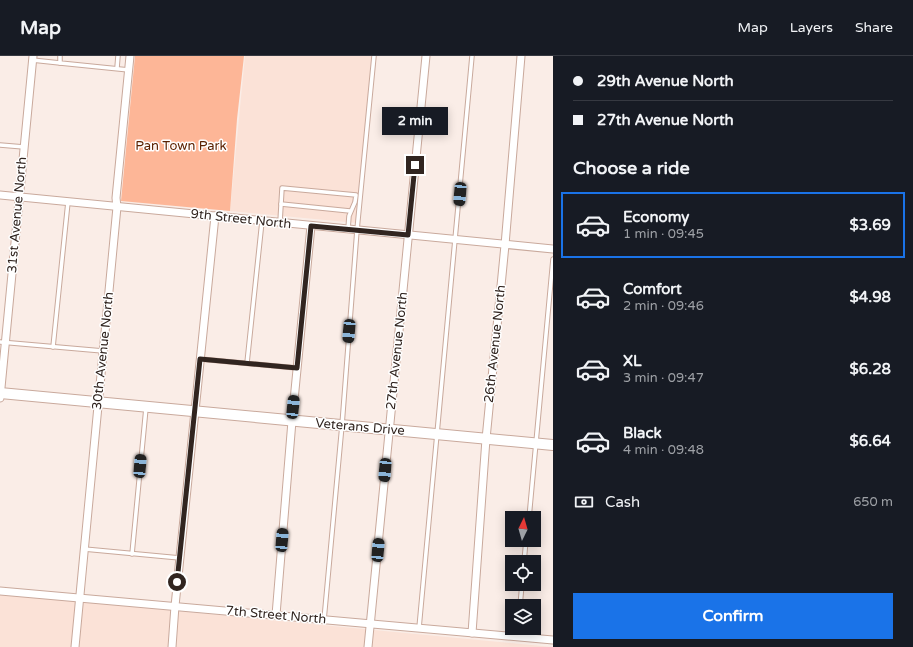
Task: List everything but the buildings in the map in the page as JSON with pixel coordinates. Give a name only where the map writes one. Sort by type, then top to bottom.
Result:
[{"type":"main road","name":"Veterans Drive","points":[[0,393],[553,445]]},
{"type":"street","name":"30th Avenue North","points":[[75,647],[130,56]]},
{"type":"street","name":"27th Avenue North","points":[[368,647],[426,56]]},
{"type":"street","name":"26th Avenue North","points":[[472,633],[486,438],[505,245],[521,56]]},
{"type":"street","name":"31st Avenue North","points":[[0,398],[3,343],[33,58]]},
{"type":"street","name":"9th Street North","points":[[0,195],[553,249]]},
{"type":"street","points":[[172,647],[215,216]]},
{"type":"street","points":[[276,615],[292,420],[311,226]]},
{"type":"street","name":"7th Street North","points":[[0,591],[553,640]]},
{"type":"lane","points":[[60,56],[60,63]]},
{"type":"lane","points":[[117,68],[118,56]]},
{"type":"lane","points":[[324,620],[342,425],[357,230],[374,56]]},
{"type":"lane","points":[[419,628],[472,56]]},
{"type":"lane","points":[[33,58],[60,63],[129,70]]},
{"type":"lane","points":[[0,145],[24,147]]},
{"type":"lane","points":[[280,223],[282,188],[356,195],[355,202],[350,211],[348,229]]},
{"type":"lane","points":[[53,347],[68,202]]},
{"type":"lane","points":[[281,204],[350,211]]},
{"type":"lane","points":[[247,363],[262,221]]},
{"type":"lane","points":[[529,511],[553,259]]},
{"type":"lane","points":[[3,343],[103,351]]},
{"type":"lane","points":[[200,359],[297,368]]},
{"type":"lane","points":[[132,554],[146,407]]},
{"type":"lane","points":[[84,549],[180,558]]},
{"type":"shaded area","points":[[245,56],[374,56],[357,223],[230,211]]},
{"type":"shaded area","points":[[0,594],[552,647],[0,647]]},
{"type":"green space","name":"Pan Town Park","points":[[135,56],[244,56],[237,119],[230,211],[121,201]]},
{"type":"route","points":[[177,582],[200,359],[297,368],[311,226],[408,235],[415,165]]}]
